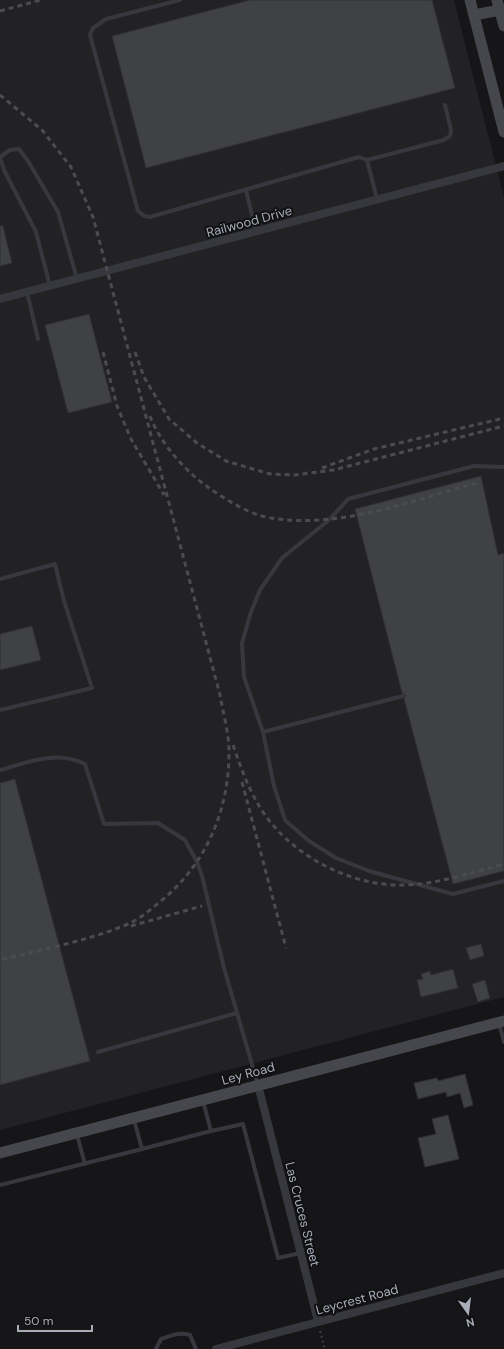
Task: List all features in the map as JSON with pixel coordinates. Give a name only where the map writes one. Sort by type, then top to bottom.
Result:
[{"type":"main road","points":[[470,0],[504,132]]},
{"type":"main road","points":[[474,15],[498,5],[504,26]]},
{"type":"main road","name":"Ley Road","points":[[0,1152],[501,1022]]},
{"type":"street","name":"Railwood Drive","points":[[0,299],[504,166]]},
{"type":"street","name":"Las Cruces Street","points":[[258,1084],[318,1321]]},
{"type":"street","name":"Leycrest Road","points":[[216,1349],[504,1273]]},
{"type":"lane","points":[[180,0],[106,19],[94,28],[90,35],[138,211],[144,216],[150,217],[359,158],[367,160],[444,140],[450,136],[451,130],[444,105]]},
{"type":"lane","points":[[50,286],[36,232],[4,170],[0,158],[10,150],[19,149],[28,161],[58,212],[77,279]]},
{"type":"lane","points":[[367,160],[377,200]]},
{"type":"lane","points":[[246,190],[256,232]]},
{"type":"lane","points":[[28,292],[38,339]]},
{"type":"lane","points":[[504,467],[474,466],[348,499],[329,520],[282,558],[260,590],[251,612],[242,643],[244,676],[263,732],[274,786],[285,820],[309,842],[336,858],[369,871],[453,894],[504,881]]},
{"type":"lane","points":[[0,579],[55,564],[64,601],[92,688],[0,710]]},
{"type":"lane","points":[[263,732],[403,696]]},
{"type":"lane","points":[[0,770],[51,756],[73,758],[85,764],[104,824],[158,823],[185,840],[197,862],[202,876],[224,968],[258,1084]]},
{"type":"lane","points":[[98,1052],[237,1013]]},
{"type":"lane","points":[[501,1022],[504,1042]]},
{"type":"lane","points":[[202,1099],[211,1131]]},
{"type":"lane","points":[[133,1118],[142,1149]]},
{"type":"lane","points":[[0,1185],[243,1124],[278,1258],[301,1252]]},
{"type":"lane","points":[[76,1132],[85,1164]]},
{"type":"lane","points":[[156,1349],[161,1339],[183,1333],[190,1335],[196,1349]]},
{"type":"path","points":[[318,1321],[325,1349]]},
{"type":"shaded area","points":[[0,0],[454,0],[504,198],[504,997],[0,1130]]},
{"type":"building","points":[[250,0],[432,0],[455,88],[146,168],[112,36]]},
{"type":"building","points":[[0,226],[3,226],[12,263],[0,266]]},
{"type":"building","points":[[89,314],[112,402],[68,413],[45,325]]},
{"type":"building","points":[[481,476],[498,555],[504,553],[504,871],[453,884],[404,699],[406,696],[402,693],[355,509]]},
{"type":"building","points":[[32,626],[41,660],[0,670],[0,634]]},
{"type":"building","points":[[15,779],[90,1061],[0,1085],[0,783]]},
{"type":"building","points":[[481,944],[484,956],[470,960],[466,948]]},
{"type":"building","points":[[453,969],[458,988],[421,997],[417,980],[423,979],[421,974],[430,971],[431,975]]},
{"type":"building","points":[[485,980],[490,998],[478,1002],[472,984]]},
{"type":"building","points":[[465,1074],[473,1105],[464,1108],[460,1093],[447,1097],[446,1092],[418,1099],[414,1083],[437,1078],[438,1081]]},
{"type":"building","points":[[448,1115],[459,1159],[425,1167],[418,1138],[436,1134],[432,1119]]},
{"type":"railway","points":[[0,11],[41,0]]},
{"type":"railway","points":[[0,95],[42,130],[71,167],[93,217],[220,695],[229,745],[228,774],[225,795],[212,835],[191,870],[177,886],[145,914],[128,924],[81,940],[0,960]]},
{"type":"railway","points":[[103,352],[117,406],[131,439],[164,495]]},
{"type":"railway","points":[[135,352],[144,377],[169,419],[197,443],[226,461],[270,474],[295,475],[333,470],[504,426]]},
{"type":"railway","points":[[150,416],[154,426],[167,446],[191,474],[229,501],[244,509],[266,517],[292,520],[319,520],[345,517],[372,512],[477,483]]},
{"type":"railway","points":[[322,468],[374,449],[504,418]]},
{"type":"railway","points":[[233,745],[249,788],[263,812],[275,827],[304,853],[321,864],[340,873],[358,879],[378,883],[410,885],[451,878],[504,864]]},
{"type":"railway","points":[[242,782],[286,948]]},
{"type":"railway","points":[[131,926],[202,906]]}]
